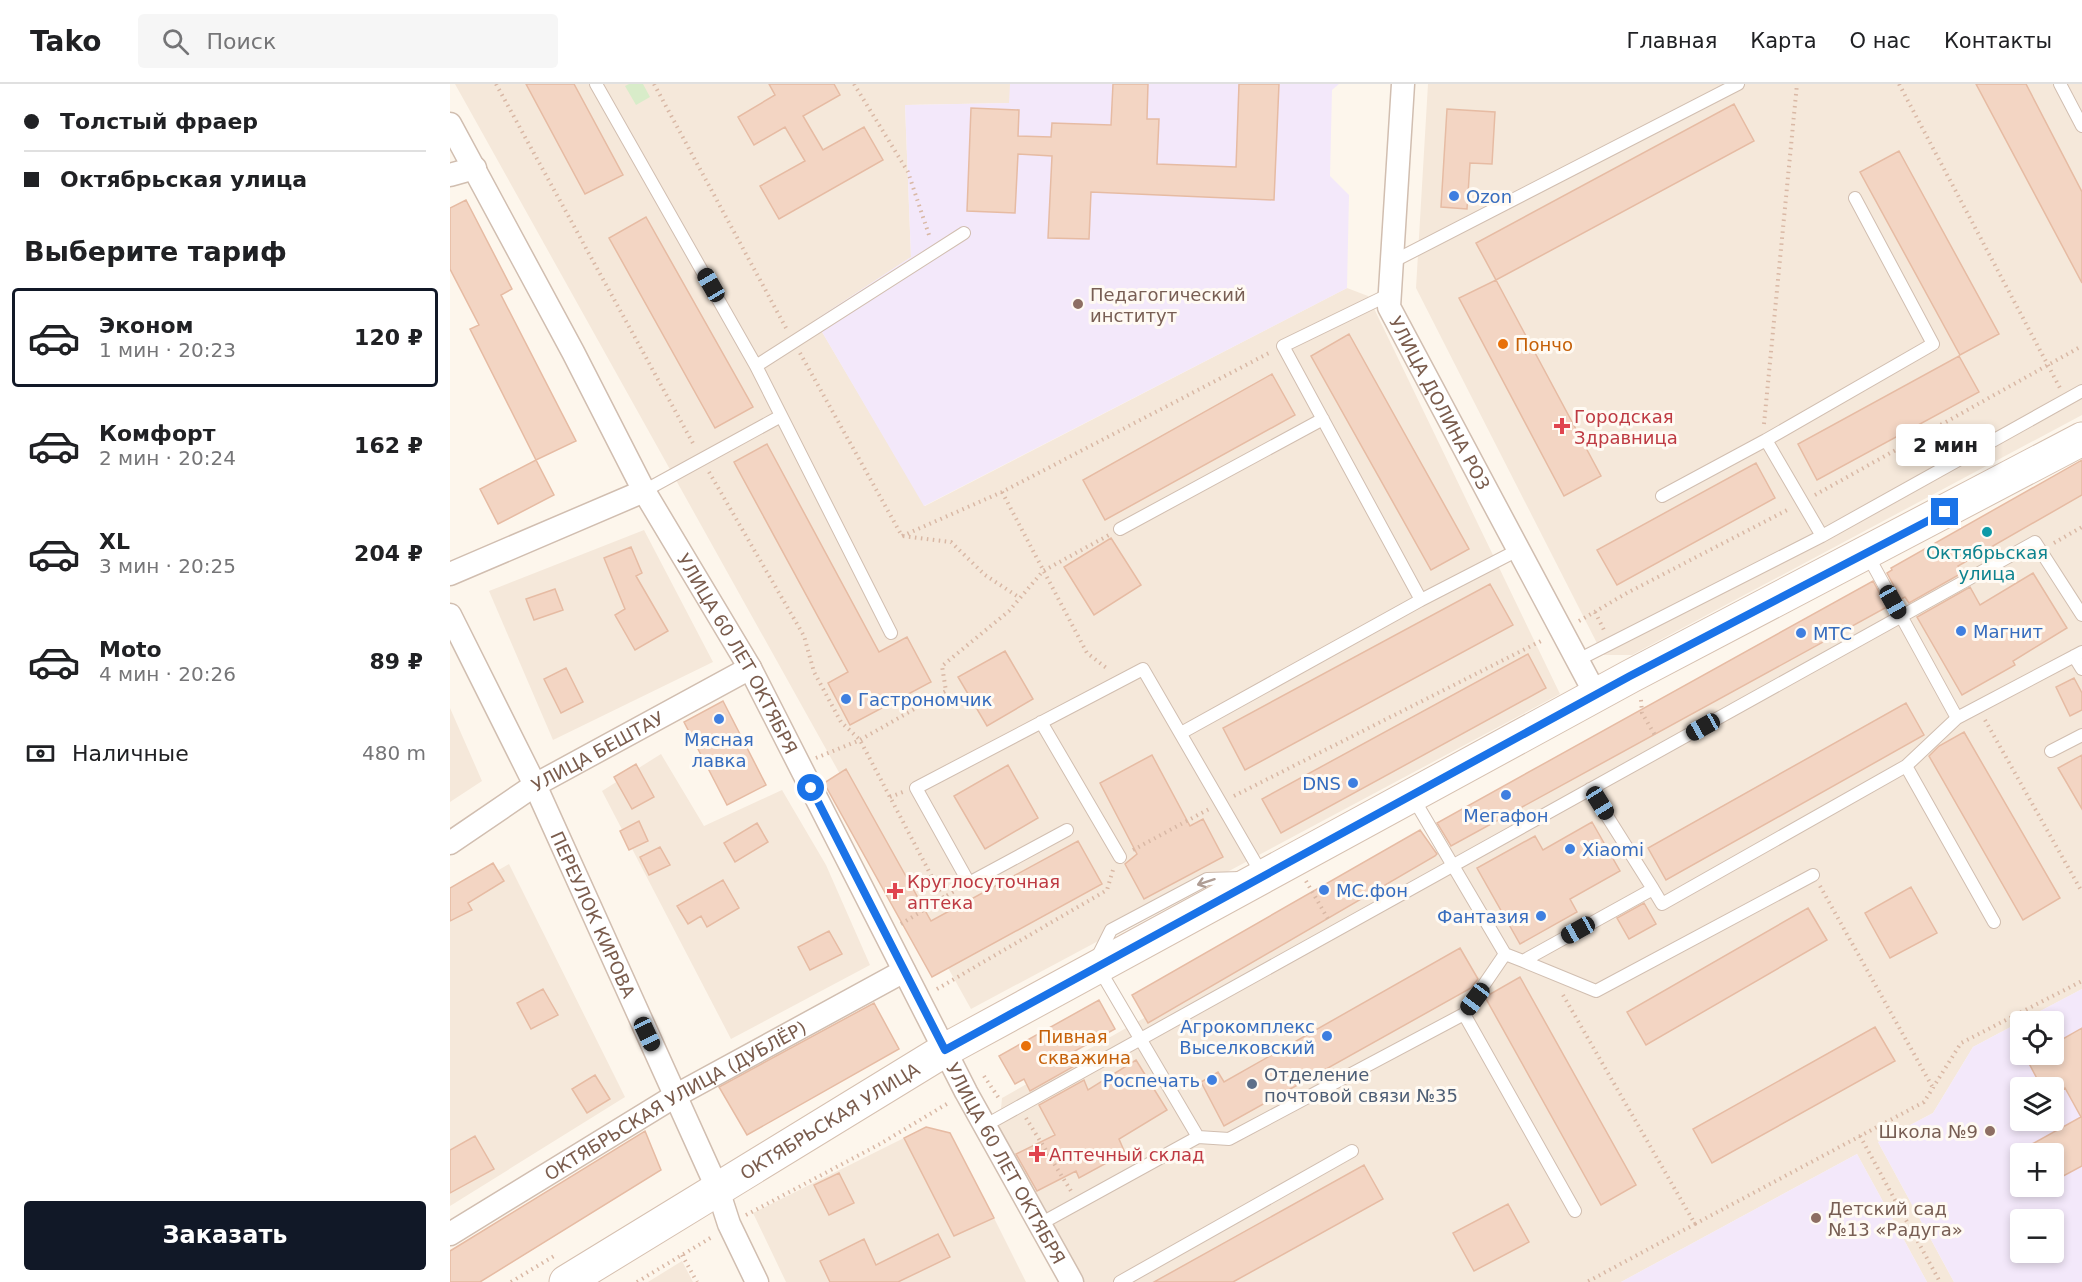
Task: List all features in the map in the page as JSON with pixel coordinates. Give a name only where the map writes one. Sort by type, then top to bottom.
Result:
[{"type":"main road","name":"ОКТЯБРЬСКАЯ УЛИЦА","points":[[563,1267],[718,1190],[945,1050],[1596,695],[2082,440]]},
{"type":"street","name":"УЛИЦА ДОЛИНА РОЗ","points":[[1403,84],[1389,307],[1596,695]]},
{"type":"street","name":"УЛИЦА 60 ЛЕТ ОКТЯБРЯ","points":[[450,124],[573,352],[644,491],[750,668],[966,1092],[1072,1282]]},
{"type":"street","points":[[450,175],[475,168]]},
{"type":"street","points":[[450,574],[644,491]]},
{"type":"street","name":"ПЕРЕУЛОК КИРОВА","points":[[450,615],[535,785],[718,1190],[729,1224],[757,1282]]},
{"type":"street","name":"УЛИЦА БЕШТАУ","points":[[450,843],[535,785],[750,668]]},
{"type":"street","name":"ОКТЯБРЬСКАЯ УЛИЦА (ДУБЛЁР)","points":[[450,1234],[675,1096],[904,971]]},
{"type":"lane","points":[[596,84],[756,366],[891,633]]},
{"type":"lane","points":[[1392,262],[1738,84]]},
{"type":"lane","points":[[2060,84],[2082,126]]},
{"type":"lane","points":[[1662,496],[1766,440],[1933,344],[1855,198]]},
{"type":"lane","points":[[756,366],[792,340],[964,233]]},
{"type":"lane","points":[[1390,294],[1283,346],[1421,600]]},
{"type":"lane","points":[[1578,660],[1822,536],[2082,391]]},
{"type":"lane","points":[[644,491],[781,416]]},
{"type":"lane","points":[[1120,529],[1323,419]]},
{"type":"lane","points":[[1766,440],[1822,536]]},
{"type":"lane","points":[[986,1125],[2036,542],[2082,615]]},
{"type":"lane","points":[[1181,733],[1421,600],[1518,550]]},
{"type":"lane","points":[[1866,553],[1957,718]]},
{"type":"lane","points":[[1590,789],[1662,904],[1906,766],[1957,718],[2078,654],[2082,669]]},
{"type":"lane","points":[[1067,830],[969,883],[916,788],[1143,669],[1263,877]]},
{"type":"lane","points":[[1041,722],[1120,857]]},
{"type":"lane","points":[[2051,751],[2082,735]]},
{"type":"lane","points":[[1906,766],[1994,922]]},
{"type":"lane","points":[[1412,796],[1505,954],[1596,991],[1813,875]]},
{"type":"lane","points":[[1523,961],[1653,889]]},
{"type":"lane","points":[[1040,1224],[1198,1137],[1229,1139],[1464,1014],[1505,954]]},
{"type":"lane","points":[[1095,968],[1141,1039],[1198,1137]]},
{"type":"lane","points":[[1464,1014],[1575,1211]]},
{"type":"lane","points":[[1120,1282],[1352,1151]]},
{"type":"path","points":[[496,84],[702,459],[804,636],[814,672],[841,722],[860,740],[943,898],[885,934]]},
{"type":"path","points":[[654,84],[792,340],[902,536]]},
{"type":"path","points":[[854,84],[908,172],[934,251]]},
{"type":"path","points":[[1766,440],[1763,427],[1797,84]]},
{"type":"path","points":[[1906,84],[1900,85],[2066,399]]},
{"type":"path","points":[[902,536],[1002,492],[1283,346]]},
{"type":"path","points":[[919,1000],[1107,890],[1116,859],[1221,803],[1562,631],[1627,593],[1802,502],[2082,346]]},
{"type":"path","points":[[1002,492],[1087,652],[1121,680]]},
{"type":"path","points":[[860,740],[946,691],[942,666],[1009,611],[1043,571],[1120,529]]},
{"type":"path","points":[[902,536],[951,542],[985,575],[1020,598]]},
{"type":"path","points":[[1978,707],[2082,892]]},
{"type":"path","points":[[1813,875],[1933,1088]]},
{"type":"path","points":[[1550,972],[1695,1224]]},
{"type":"path","points":[[1587,1282],[1924,1102],[1961,1043],[2082,981]]},
{"type":"path","points":[[637,1282],[729,1224],[880,1144],[986,1080]]},
{"type":"path","points":[[1012,1109],[1021,1110],[1078,1203]]},
{"type":"path","points":[[1860,1136],[1940,1282]]},
{"type":"path","points":[[681,1255],[697,1282]]},
{"type":"path","points":[[511,1282],[563,1267]]},
{"type":"shaded area","points":[[455,84],[1010,84],[1010,103],[905,105],[911,257],[815,320],[925,506],[1347,288],[1368,296],[1560,694],[971,1009]]},
{"type":"shaded area","name":"Педагогический институт","points":[[1010,84],[1339,84],[1332,90],[1330,176],[1349,195],[1347,288],[924,506],[815,320],[911,257],[905,105],[1009,103]]},
{"type":"shaded area","points":[[1428,84],[2082,84],[2082,415],[1632,655],[1603,655],[1416,288]]},
{"type":"shaded area","points":[[2082,490],[2082,989],[2041,1011],[2010,1011],[2010,1027],[1973,1047],[1933,1113],[1878,1142],[1954,1282],[1927,1282],[1857,1154],[1621,1282],[1082,1282],[999,1130],[1002,1098]]},
{"type":"shaded area","points":[[644,530],[713,662],[553,740],[489,591]]},
{"type":"shaded area","points":[[450,708],[482,781],[450,802]]},
{"type":"shaded area","points":[[661,754],[704,826],[782,790],[826,865],[870,965],[731,1039],[602,791]]},
{"type":"shaded area","points":[[509,864],[625,1097],[450,1206],[450,898]]},
{"type":"shaded area","name":"Школа №9","points":[[2082,989],[2082,1282],[1954,1282],[1878,1142],[1933,1113],[1973,1047],[2010,1027],[2010,1065],[2064,1065],[2064,1011],[2040,1011]]},
{"type":"shaded area","points":[[904,1138],[954,1236],[994,1218],[1026,1282],[786,1282],[753,1213]]},
{"type":"shaded area","name":"Детский сад №13 «Радуга»","points":[[1857,1154],[1927,1282],[1621,1282]]},
{"type":"shaded area","points":[[682,1261],[693,1282],[648,1282]]},
{"type":"green space","points":[[643,84],[650,97],[636,105],[625,86]]},
{"type":"building","points":[[526,84],[574,84],[623,175],[585,194]]},
{"type":"building","points":[[769,84],[834,84],[840,95],[803,116],[823,150],[864,127],[883,160],[779,219],[760,186],[805,161],[785,127],[754,145],[738,117],[775,95]]},
{"type":"building","points":[[1113,84],[1148,84],[1147,119],[1159,119],[1157,164],[1236,167],[1239,84],[1279,84],[1274,200],[1091,192],[1089,239],[1048,238],[1052,156],[1018,154],[1015,213],[967,211],[971,108],[1019,110],[1018,136],[1051,137],[1052,123],[1111,125]]},
{"type":"building","points":[[1976,84],[2026,84],[2082,192],[2082,283]]},
{"type":"building","points":[[1734,104],[1754,141],[1496,280],[1476,243]]},
{"type":"building","points":[[1447,109],[1495,112],[1492,164],[1470,163],[1467,209],[1441,207]]},
{"type":"building","points":[[1899,151],[1999,334],[1960,355],[1860,172]]},
{"type":"building","points":[[466,200],[512,289],[501,295],[576,441],[536,460],[470,329],[479,325],[450,269],[450,208]]},
{"type":"building","points":[[646,217],[753,407],[715,428],[609,238]]},
{"type":"building","points":[[1496,280],[1601,476],[1564,496],[1459,298]]},
{"type":"building","points":[[1349,334],[1469,549],[1431,570],[1311,356]]},
{"type":"building","points":[[1959,356],[1979,392],[1817,480],[1798,444]]},
{"type":"building","points":[[1272,374],[1295,415],[1105,520],[1083,480]]},
{"type":"building","points":[[767,444],[879,652],[907,637],[931,682],[850,725],[828,683],[848,672],[734,462]]},
{"type":"building","points":[[536,460],[554,495],[498,524],[480,489]]},
{"type":"building","name":"Октябрьская улица","points":[[2082,460],[2082,495],[1958,566],[1962,573],[1909,603],[1905,597],[1901,599],[1887,573],[1892,570],[1891,568]]},
{"type":"building","points":[[1756,463],[1775,498],[1617,585],[1597,550]]},
{"type":"building","points":[[1111,538],[1141,585],[1094,615],[1064,567]]},
{"type":"building","points":[[631,547],[642,573],[636,576],[668,631],[635,650],[615,615],[625,609],[604,558]]},
{"type":"building","points":[[2033,573],[2067,628],[2013,661],[2015,665],[1962,695],[1917,617],[1970,587],[1980,605]]},
{"type":"building","points":[[1873,581],[1887,607],[1451,846],[1437,823]]},
{"type":"building","points":[[1490,584],[1513,625],[1245,770],[1223,728]]},
{"type":"building","points":[[555,589],[563,610],[534,620],[526,599]]},
{"type":"building","points":[[1005,651],[1033,699],[987,726],[958,677]]},
{"type":"building","points":[[1528,654],[1546,688],[1281,833],[1262,799]]},
{"type":"building","points":[[566,668],[583,702],[561,713],[544,679]]},
{"type":"building","points":[[2074,678],[2082,693],[2082,710],[2070,716],[2056,687]]},
{"type":"building","points":[[723,701],[766,785],[727,805],[684,722]]},
{"type":"building","points":[[1906,703],[1924,735],[1666,880],[1648,848]]},
{"type":"building","points":[[1964,732],[2060,898],[2023,920],[1929,756],[1939,746]]},
{"type":"building","points":[[1152,755],[1190,826],[1203,819],[1223,857],[1144,899],[1125,864],[1137,854],[1100,783]]},
{"type":"building","points":[[2082,755],[2082,809],[2058,768]]},
{"type":"building","points":[[636,764],[654,797],[632,809],[614,777]]},
{"type":"building","points":[[1008,765],[1038,818],[985,849],[954,796]]},
{"type":"building","points":[[846,769],[931,921],[1078,841],[1102,884],[932,977],[824,783]]},
{"type":"building","points":[[639,821],[648,841],[629,850],[620,831]]},
{"type":"building","points":[[1592,822],[1620,871],[1570,899],[1577,912],[1520,944],[1477,868],[1535,836],[1543,850]]},
{"type":"building","points":[[757,823],[768,842],[735,862],[724,843]]},
{"type":"building","points":[[1420,830],[1437,854],[1435,856],[1148,1023],[1132,995]]},
{"type":"building","points":[[660,847],[670,865],[649,875],[640,857]]},
{"type":"building","points":[[493,863],[504,881],[468,903],[472,910],[450,921],[450,888]]},
{"type":"building","points":[[723,880],[739,908],[707,927],[701,916],[688,924],[677,906]]},
{"type":"building","points":[[1911,887],[1937,933],[1890,958],[1865,913]]},
{"type":"building","points":[[1644,903],[1656,924],[1629,939],[1617,918]]},
{"type":"building","points":[[1808,908],[1827,940],[1646,1045],[1627,1012]]},
{"type":"building","points":[[829,931],[842,954],[810,970],[798,947]]},
{"type":"building","points":[[1460,948],[1478,979],[1471,988],[1224,1126],[1201,1082],[1218,1072],[1224,1082]]},
{"type":"building","points":[[1520,977],[1636,1185],[1601,1205],[1485,997]]},
{"type":"building","points":[[543,989],[558,1015],[531,1029],[517,1003]]},
{"type":"building","points":[[1099,1000],[1115,1029],[1073,1052],[1078,1064],[1030,1091],[1024,1079],[1015,1084],[999,1056]]},
{"type":"building","points":[[874,1003],[899,1049],[747,1135],[719,1087]]},
{"type":"building","points":[[1875,1027],[1895,1061],[1712,1163],[1693,1129]]},
{"type":"building","points":[[2082,1028],[2082,1166],[2064,1176],[2064,1143],[2034,1143],[2056,1131],[2064,1131],[2064,1126],[2081,1117],[2064,1089],[2064,1077],[2036,1077],[2030,1065],[2064,1065],[2064,1038]]},
{"type":"building","points":[[1136,1060],[1167,1110],[1119,1139],[1125,1153],[1079,1178],[1076,1171],[1037,1191],[1016,1154],[1055,1135],[1039,1105],[1084,1080],[1088,1090]]},
{"type":"building","points":[[595,1075],[610,1099],[587,1113],[572,1089]]},
{"type":"building","points":[[926,1127],[950,1133],[994,1218],[954,1236],[904,1138]]},
{"type":"building","points":[[645,1131],[661,1170],[480,1282],[450,1282],[450,1251]]},
{"type":"building","points":[[475,1136],[494,1169],[450,1193],[450,1150]]},
{"type":"building","points":[[1364,1165],[1383,1199],[1233,1282],[1154,1282]]},
{"type":"building","points":[[839,1173],[854,1203],[829,1215],[814,1185]]},
{"type":"building","points":[[1508,1204],[1529,1242],[1474,1271],[1453,1233]]},
{"type":"building","points":[[938,1234],[950,1257],[898,1282],[830,1282],[820,1261],[864,1239],[876,1265]]},
{"type":"place","name":"Ozon","points":[[1454,196]]},
{"type":"place","name":"Педагогический институт","points":[[1078,304]]},
{"type":"place","name":"Пончо","points":[[1503,344]]},
{"type":"place","name":"Городская Здравница","points":[[1562,426]]},
{"type":"place","name":"Октябрьская улица","points":[[1987,532]]},
{"type":"place","name":"Магнит","points":[[1961,631]]},
{"type":"place","name":"МТС","points":[[1801,633]]},
{"type":"place","name":"Гастрономчик","points":[[846,699]]},
{"type":"place","name":"Мясная лавка","points":[[719,719]]},
{"type":"place","name":"DNS","points":[[1353,783]]},
{"type":"place","name":"Мегафон","points":[[1506,795]]},
{"type":"place","name":"Xiaomi","points":[[1570,849]]},
{"type":"place","name":"МС.фон","points":[[1324,890]]},
{"type":"place","name":"Круглосуточная аптека","points":[[895,891]]},
{"type":"place","name":"Фантазия","points":[[1541,916]]},
{"type":"place","name":"Агрокомплекс Выселковский","points":[[1327,1036]]},
{"type":"place","name":"Пивная скважина","points":[[1026,1046]]},
{"type":"place","name":"Роспечать","points":[[1212,1080]]},
{"type":"place","name":"Отделение почтовой связи №35","points":[[1252,1084]]},
{"type":"place","name":"Школа №9","points":[[1990,1131]]},
{"type":"place","name":"Аптечный склад","points":[[1037,1154]]},
{"type":"place","name":"Детский сад №13 «Радуга»","points":[[1816,1218]]},
{"type":"route","points":[[811,788],[945,1050],[1630,676],[1945,512]]}]
